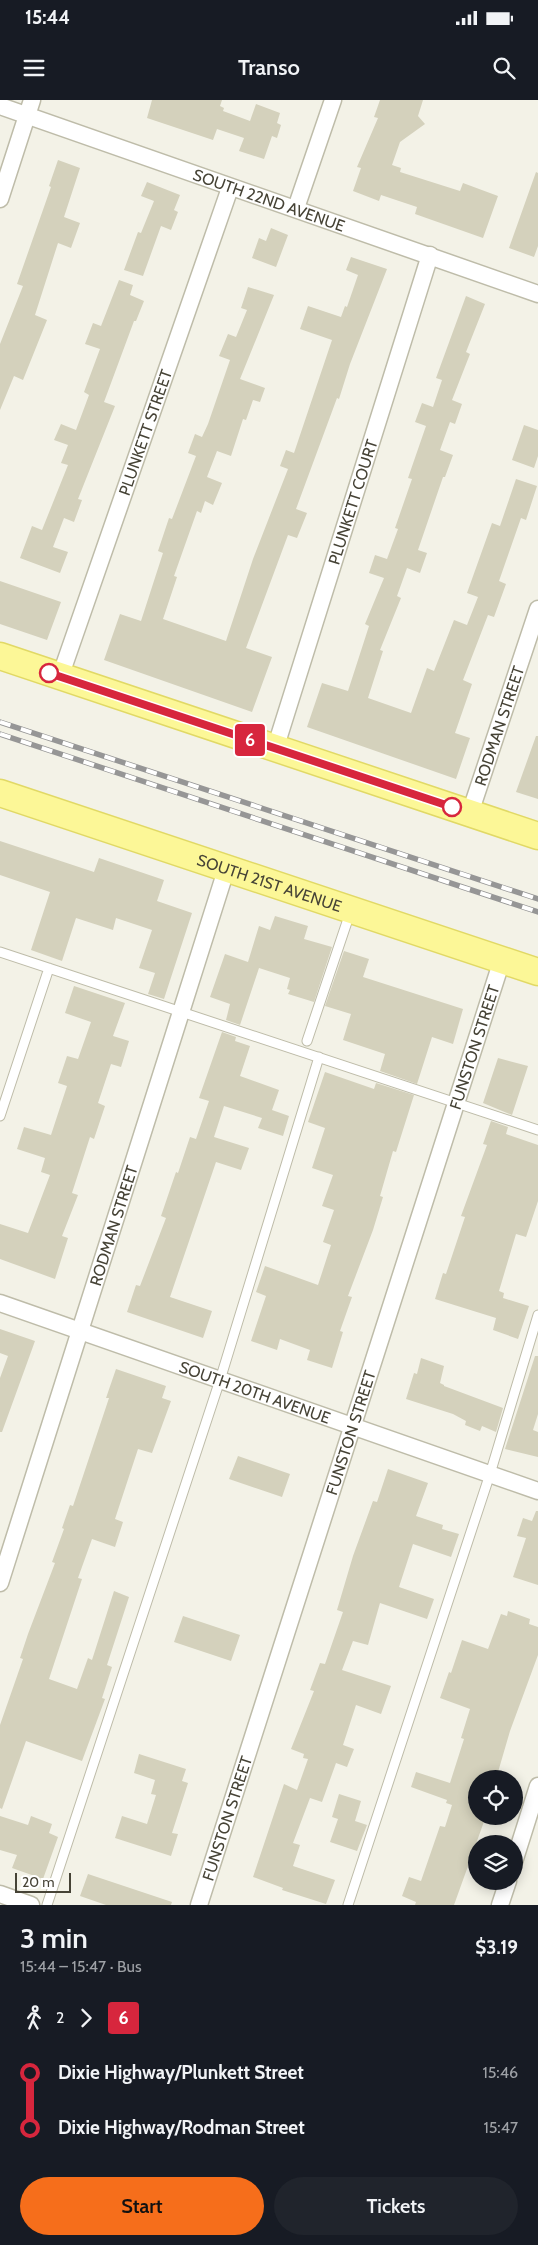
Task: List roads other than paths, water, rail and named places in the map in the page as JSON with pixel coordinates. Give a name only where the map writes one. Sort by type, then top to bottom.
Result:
[{"type":"main road","points":[[0,656],[538,836]]},
{"type":"main road","name":"SOUTH 21ST AVENUE","points":[[0,793],[538,972]]},
{"type":"street","points":[[0,198],[32,100]]},
{"type":"street","points":[[296,208],[332,100]]},
{"type":"street","name":"SOUTH 22ND AVENUE","points":[[0,106],[230,188],[296,208],[538,294]]},
{"type":"street","name":"PLUNKETT STREET","points":[[60,677],[230,188]]},
{"type":"street","name":"PLUNKETT COURT","points":[[275,749],[430,255]]},
{"type":"street","name":"RODMAN STREET","points":[[470,813],[538,609]]},
{"type":"street","name":"RODMAN STREET","points":[[0,1583],[227,867]]},
{"type":"street","name":"FUNSTON STREET","points":[[199,1905],[502,960]]},
{"type":"street","name":"SOUTH 20TH AVENUE","points":[[0,1303],[538,1491]]},
{"type":"street","points":[[523,1835],[538,1786]]},
{"type":"street","points":[[500,1905],[505,1890]]},
{"type":"street","points":[[0,1894],[31,1905]]},
{"type":"lane","points":[[307,1041],[352,909]]},
{"type":"lane","points":[[0,952],[538,1130]]},
{"type":"lane","points":[[0,1116],[48,968]]},
{"type":"lane","points":[[48,1905],[220,1380],[319,1057]]},
{"type":"lane","points":[[348,1905],[490,1474],[538,1314]]},
{"type":"railway","points":[[0,722],[538,899]]},
{"type":"railway","points":[[0,734],[538,912]]}]
